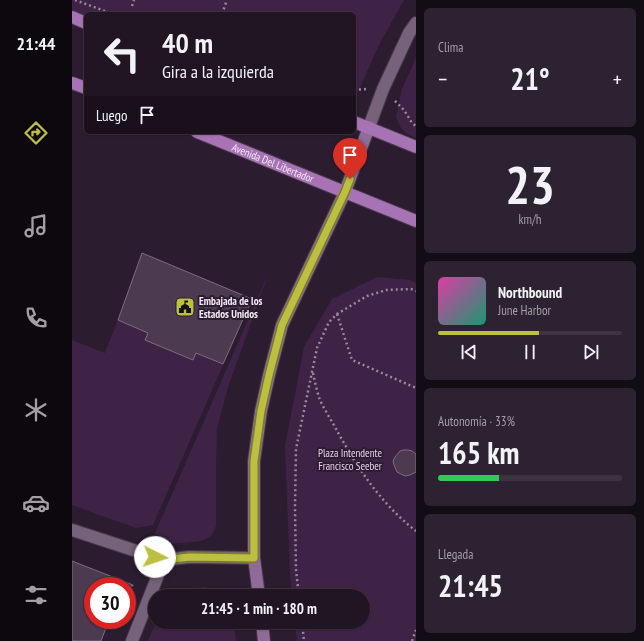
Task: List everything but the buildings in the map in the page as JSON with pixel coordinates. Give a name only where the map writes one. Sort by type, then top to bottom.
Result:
[{"type":"main road","points":[[72,17],[84,22]]},
{"type":"main road","points":[[72,82],[84,87]]},
{"type":"main road","points":[[356,123],[416,147]]},
{"type":"main road","points":[[258,589],[254,558],[254,461],[261,411],[269,375],[282,325],[345,192],[369,127]]},
{"type":"main road","name":"Avenida Del Libertador","points":[[201,134],[416,221]]},
{"type":"main road","points":[[263,629],[264,641]]},
{"type":"street","points":[[369,127],[383,89],[409,33],[416,23]]},
{"type":"street","points":[[72,530],[164,560],[189,557],[254,558]]},
{"type":"street","points":[[132,641],[164,560]]},
{"type":"path","points":[[76,0],[108,12]]},
{"type":"path","points":[[132,6],[134,0]]},
{"type":"path","points":[[223,12],[227,0]]},
{"type":"path","points":[[298,589],[296,570],[294,507],[296,449],[317,348],[329,322],[337,314],[367,296],[386,290],[411,289],[416,291]]},
{"type":"path","points":[[337,314],[352,360],[416,388]]},
{"type":"path","points":[[312,372],[320,400],[340,437],[374,490],[402,520],[416,531]]},
{"type":"path","points":[[303,629],[304,641]]},
{"type":"path","points":[[412,641],[416,630]]},
{"type":"green space","points":[[72,0],[404,0],[380,43],[356,96],[356,12],[84,12],[84,14],[72,10]]},
{"type":"green space","points":[[416,58],[416,138],[408,135],[401,128],[396,117],[402,89]]},
{"type":"green space","points":[[269,272],[228,387],[217,429],[216,526],[211,536],[202,541],[171,544],[152,540]]},
{"type":"green space","name":"Plaza Intendente Francisco Seeber","points":[[377,277],[410,280],[416,283],[416,641],[297,641],[296,629],[370,629],[370,589],[291,589],[285,446],[304,347],[332,299]]},
{"type":"green space","points":[[118,320],[148,333],[145,340],[193,360],[196,353],[223,365],[153,525],[136,528],[72,505],[72,340],[105,353]]},
{"type":"green space","points":[[205,587],[208,589],[187,589]]},
{"type":"green space","points":[[153,629],[235,629],[236,641],[148,641]]},
{"type":"place","name":"Embajada de los Estados Unidos","points":[[185,307]]},
{"type":"route","points":[[155,557],[164,560],[189,557],[254,558],[254,461],[261,411],[269,375],[282,325],[350,179]]}]
